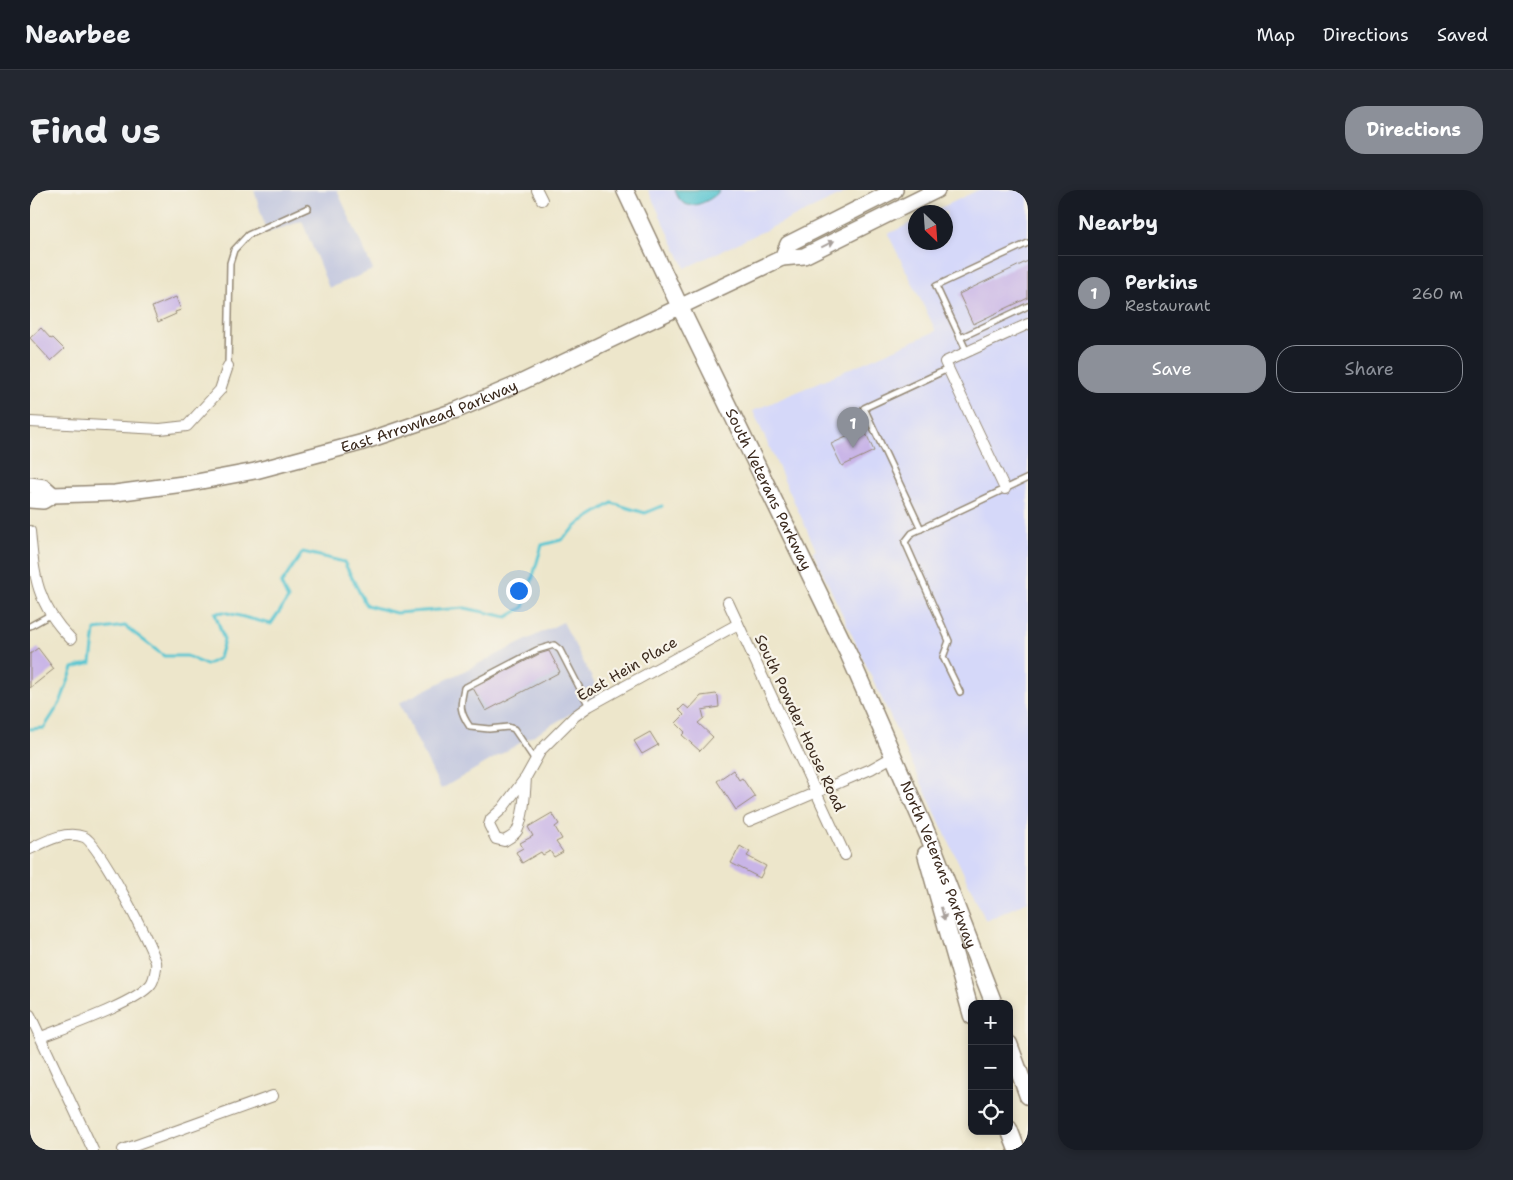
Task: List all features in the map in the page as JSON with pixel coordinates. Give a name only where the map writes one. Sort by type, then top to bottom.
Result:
[{"type":"highway","name":"South Veterans Parkway","points":[[625,193],[849,655],[906,782]]},
{"type":"highway","name":"North Veterans Parkway","points":[[906,782],[992,1000]]},
{"type":"highway","name":"North Veterans Parkway","points":[[906,782],[968,1002]]},
{"type":"highway","points":[[1009,1045],[1028,1096]]},
{"type":"highway","points":[[1011,1135],[1017,1150]]},
{"type":"main road","name":"East Arrowhead Parkway","points":[[782,258],[788,244],[895,190]]},
{"type":"main road","name":"East Arrowhead Parkway","points":[[30,500],[43,501],[53,495],[115,493],[191,484],[255,471],[352,446],[425,422],[497,393],[585,353],[782,258],[804,256],[937,190]]},
{"type":"main road","name":"East Arrowhead Parkway","points":[[30,485],[44,487],[53,495]]},
{"type":"street","points":[[537,190],[542,200]]},
{"type":"street","points":[[1005,489],[945,362],[1028,324]]},
{"type":"street","points":[[30,422],[160,429],[187,426],[220,390],[228,366]]},
{"type":"street","points":[[30,531],[33,564],[38,589],[59,628],[71,639]]},
{"type":"street","name":"South Powder House Road","points":[[728,602],[846,855]]},
{"type":"street","name":"East Hein Place","points":[[526,777],[525,795],[517,831],[512,837],[504,841],[496,839],[489,825],[491,819],[502,809],[526,777],[541,750],[575,716],[589,706],[738,624]]},
{"type":"street","points":[[749,821],[871,769],[894,756]]},
{"type":"street","points":[[30,849],[51,838],[74,834],[87,838],[98,850],[127,900],[156,964],[152,982],[142,992],[108,1009],[41,1037]]},
{"type":"street","points":[[30,1015],[93,1150]]},
{"type":"street","points":[[123,1150],[273,1096]]},
{"type":"lane","points":[[228,366],[230,263],[234,250],[248,235],[308,208]]},
{"type":"lane","points":[[967,352],[936,286],[1028,243]]},
{"type":"lane","points":[[960,338],[1028,306]]},
{"type":"lane","points":[[921,529],[864,408],[948,369]]},
{"type":"lane","points":[[960,692],[943,657],[949,641],[905,542],[912,533],[1028,478]]},
{"type":"lane","points":[[30,626],[50,614]]},
{"type":"lane","points":[[535,760],[514,729],[508,727],[489,729],[470,727],[460,707],[464,688],[537,650],[554,645],[560,650],[589,706]]},
{"type":"shaded area","points":[[254,190],[337,190],[373,270],[329,288],[302,221],[267,233]]},
{"type":"shaded area","points":[[648,190],[851,190],[685,268]]},
{"type":"shaded area","points":[[978,190],[1028,190],[1028,901],[986,921],[813,552],[816,550],[753,411],[936,331],[888,234],[908,224],[908,250],[953,250],[953,205],[947,205]]},
{"type":"shaded area","points":[[563,622],[601,696],[441,789],[399,703]]},
{"type":"water","points":[[675,190],[720,190],[706,201],[697,205],[688,205],[681,201]]},
{"type":"building","points":[[1028,261],[1028,298],[973,324],[959,294]]},
{"type":"building","points":[[176,297],[181,310],[158,322],[152,307]]},
{"type":"building","points":[[41,328],[64,349],[51,361],[30,338]]},
{"type":"building","points":[[864,429],[874,451],[842,466],[831,444]]},
{"type":"building","points":[[38,648],[54,669],[30,688],[30,654]]},
{"type":"building","points":[[549,651],[560,672],[486,711],[473,688],[539,654]]},
{"type":"building","points":[[716,694],[719,707],[702,710],[704,718],[698,723],[713,737],[700,751],[682,735],[685,732],[676,723],[684,715],[679,710],[684,705],[689,709],[701,696]]},
{"type":"building","points":[[650,732],[658,745],[642,754],[634,741]]},
{"type":"building","points":[[733,770],[739,780],[742,778],[755,797],[736,810],[717,781]]},
{"type":"building","points":[[552,813],[559,824],[555,827],[562,839],[556,842],[563,852],[554,857],[550,851],[543,855],[541,852],[522,863],[516,852],[523,848],[520,843],[533,836],[528,827]]},
{"type":"building","points":[[740,846],[750,852],[747,856],[766,866],[760,878],[731,863]]},
{"type":"waterway","points":[[30,729],[44,728],[60,703],[73,668],[91,663],[95,630],[125,626],[164,656],[187,656],[206,665],[219,658],[224,640],[215,613],[224,612],[271,624],[288,599],[281,584],[303,552],[344,562],[366,605],[396,613],[465,608],[507,617],[524,607],[542,545],[561,540],[581,522],[612,503],[645,513],[662,506]]},
{"type":"place","name":"Perkins","points":[[853,448]]}]
